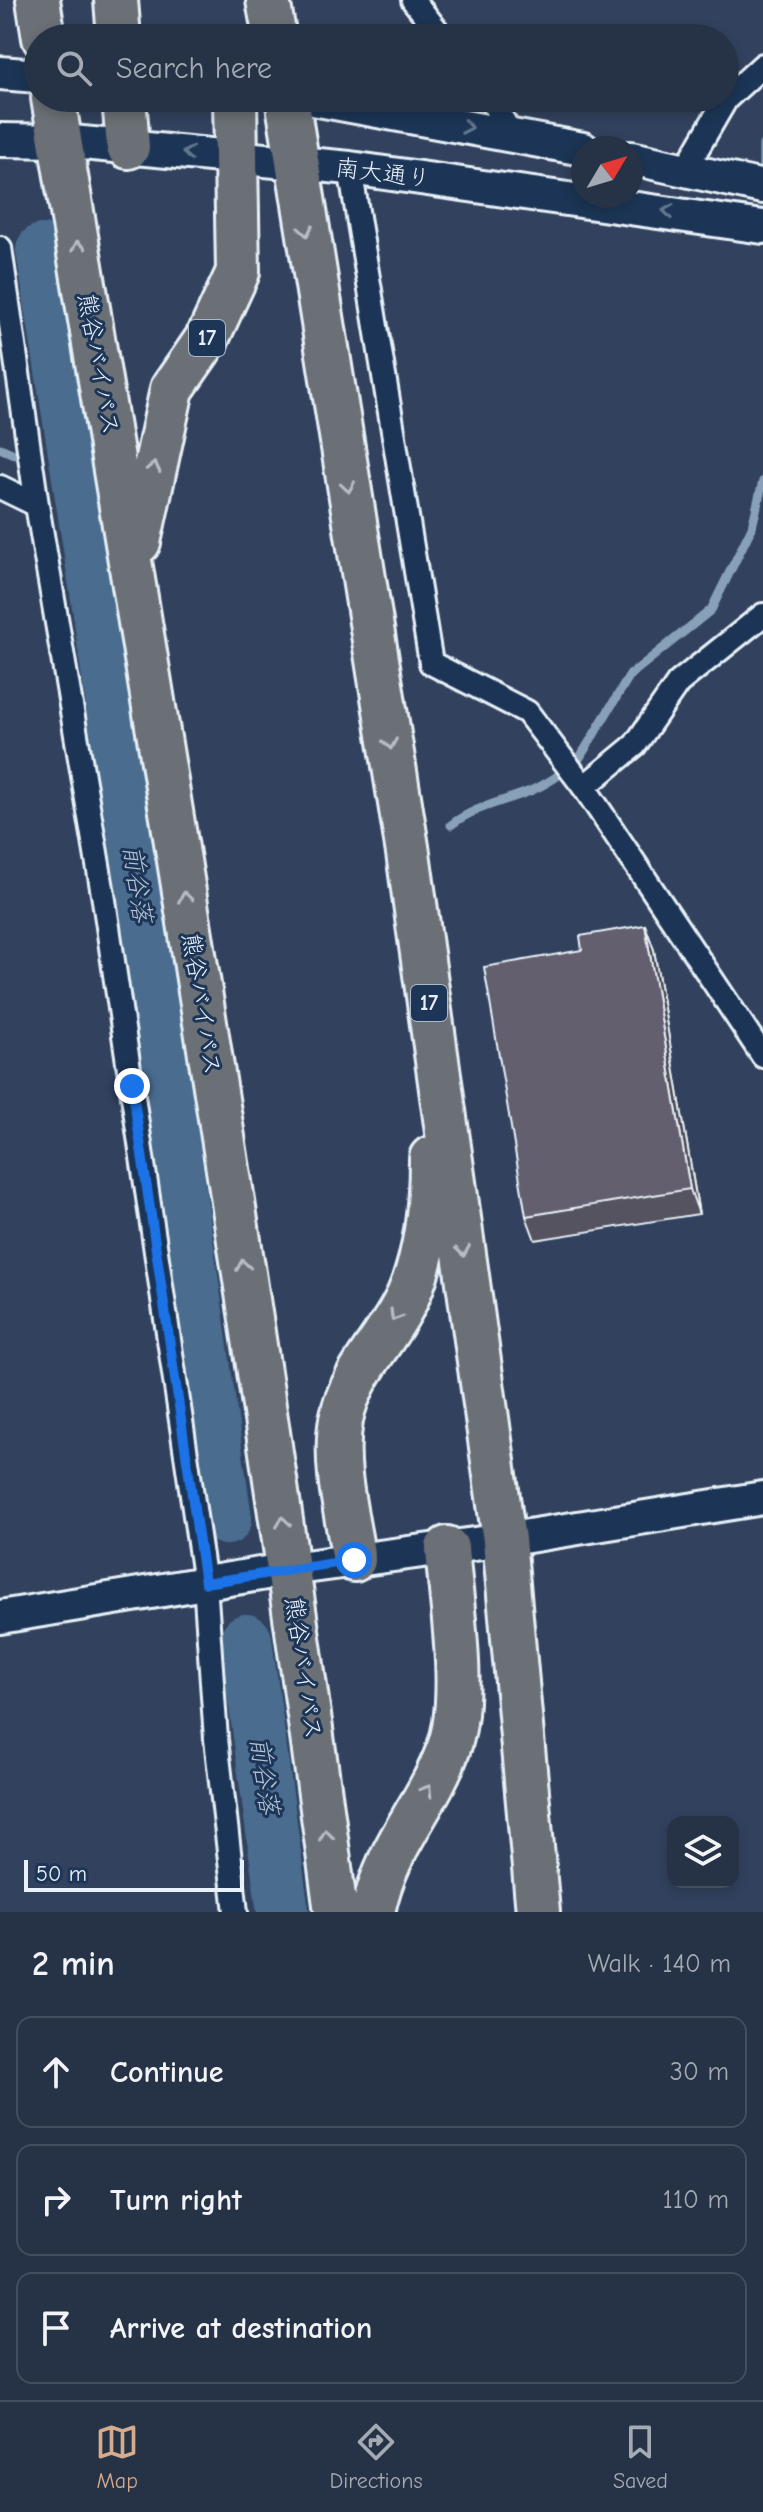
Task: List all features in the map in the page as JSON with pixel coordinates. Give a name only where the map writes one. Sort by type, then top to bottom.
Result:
[{"type":"highway","points":[[38,0],[42,24]]},
{"type":"highway","points":[[116,0],[118,24]]},
{"type":"highway","points":[[268,0],[272,24]]},
{"type":"highway","name":"熊谷バイパス","points":[[56,112],[134,571],[290,1569],[336,1912]]},
{"type":"highway","points":[[125,112],[128,147]]},
{"type":"highway","name":"17","points":[[134,571],[172,389],[208,337],[238,272],[235,112]]},
{"type":"highway","name":"17","points":[[289,112],[406,837],[504,1540],[538,1912]]},
{"type":"highway","points":[[354,1560],[339,1462],[340,1423],[354,1382],[407,1297],[420,1257],[431,1205],[431,1021]]},
{"type":"highway","points":[[373,1912],[386,1864],[437,1773],[454,1734],[457,1690],[447,1548]]},
{"type":"street","points":[[413,0],[432,24]]},
{"type":"street","points":[[739,87],[763,65]]},
{"type":"street","points":[[0,73],[24,75]]},
{"type":"street","points":[[383,112],[571,147]]},
{"type":"street","points":[[498,112],[512,136]]},
{"type":"street","points":[[686,168],[718,112]]},
{"type":"street","name":"南大通り","points":[[0,140],[61,141],[350,168],[754,226]]},
{"type":"street","points":[[643,160],[753,185]]},
{"type":"street","points":[[350,168],[431,663],[527,712],[584,787],[763,1056]]},
{"type":"street","points":[[0,248],[37,505],[104,900],[205,1583],[216,1739],[236,1912]]},
{"type":"street","points":[[0,487],[37,505]]},
{"type":"street","points":[[584,787],[635,745],[678,683],[763,615]]},
{"type":"street","points":[[0,1617],[290,1569],[504,1540],[763,1498]]},
{"type":"building","points":[[645,925],[690,1189],[526,1216],[484,967],[582,950],[580,936]]},
{"type":"waterway","points":[[763,145],[763,174]]},
{"type":"waterway","name":"前谷落","points":[[42,250],[96,592],[226,1519]]},
{"type":"waterway","points":[[0,448],[14,454]]},
{"type":"waterway","points":[[579,759],[630,675],[711,610],[752,527],[763,481]]},
{"type":"waterway","points":[[451,825],[477,810],[533,790],[560,774]]},
{"type":"waterway","points":[[160,1058],[185,1038]]},
{"type":"waterway","name":"前谷落","points":[[246,1640],[283,1912]]},
{"type":"route","points":[[132,1086],[205,1583],[354,1560]]}]
